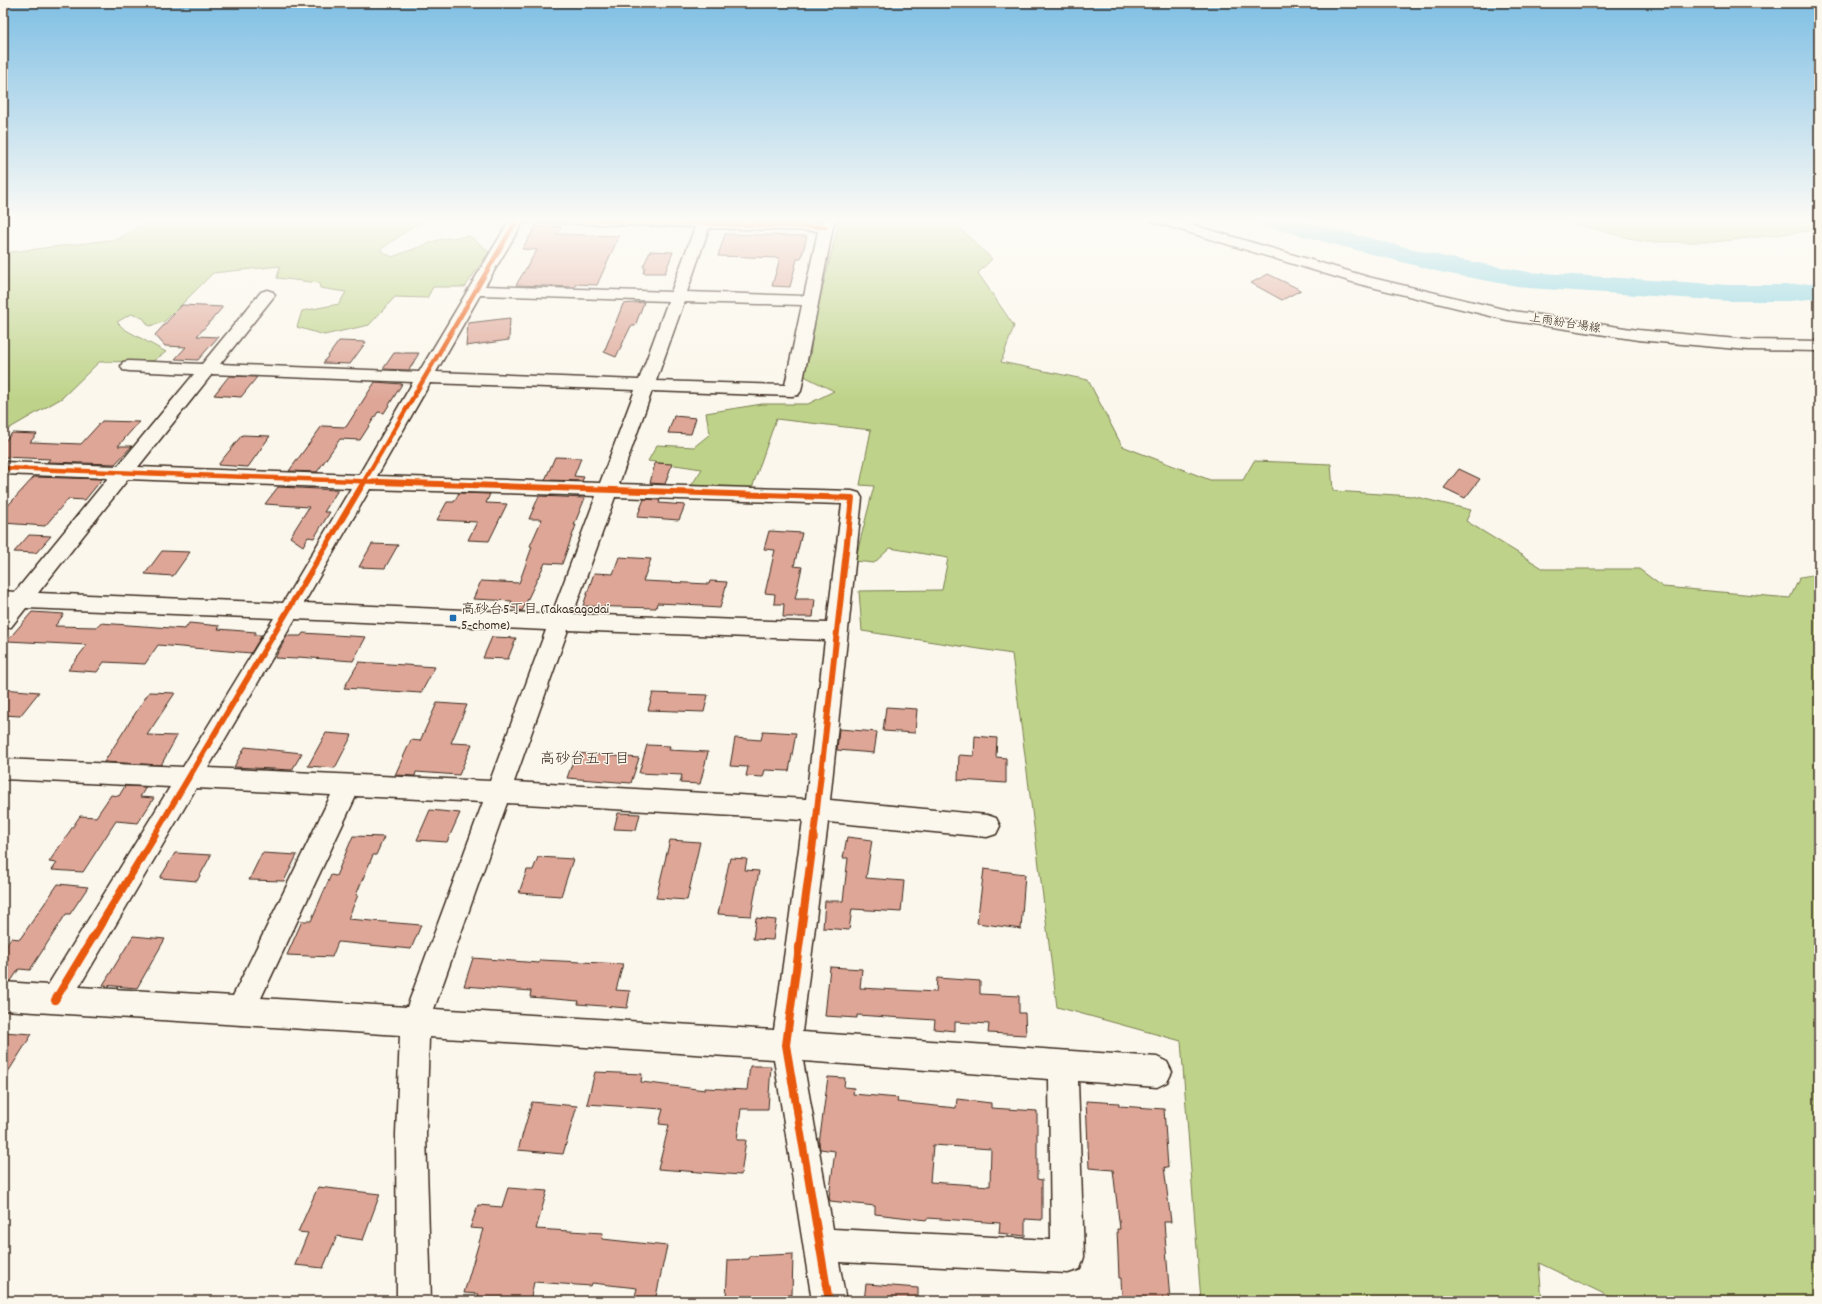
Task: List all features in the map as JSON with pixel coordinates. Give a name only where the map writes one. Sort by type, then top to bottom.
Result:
[{"type":"street","points":[[55,1000],[289,610],[426,377],[482,279]]},
{"type":"street","points":[[414,1301],[411,1134],[415,1023],[645,384],[684,279]]},
{"type":"street","points":[[129,366],[792,390],[816,279]]},
{"type":"street","name":"上雨紛台場線","points":[[1357,279],[1507,315],[1638,335],[1748,345],[1819,346]]},
{"type":"street","points":[[475,290],[811,301]]},
{"type":"street","points":[[3,622],[12,599],[123,473],[267,295]]},
{"type":"street","points":[[3,468],[364,482],[852,498],[817,810],[786,1045],[829,1301]]},
{"type":"street","points":[[12,599],[836,632]]},
{"type":"street","points":[[3,770],[190,777],[348,786],[499,792],[817,810],[987,826]]},
{"type":"street","points":[[240,1012],[348,786]]},
{"type":"street","points":[[3,996],[415,1023],[786,1045],[1063,1064],[1156,1072]]},
{"type":"street","points":[[820,1245],[1068,1258],[1063,1064]]},
{"type":"green space","points":[[3,279],[207,279],[164,322],[149,326],[143,318],[131,314],[117,322],[124,329],[166,352],[153,361],[99,362],[62,398],[3,432]]},
{"type":"green space","points":[[284,279],[471,279],[465,287],[433,287],[427,298],[395,297],[369,325],[324,335],[297,327],[302,311],[339,304],[346,292],[320,288],[319,283]]},
{"type":"green space","points":[[825,279],[982,279],[1014,326],[1001,362],[1088,380],[1122,446],[1210,480],[1243,480],[1254,461],[1331,464],[1333,491],[1412,496],[1471,510],[1466,521],[1544,569],[1639,569],[1663,587],[1790,598],[1800,577],[1819,574],[1819,1301],[1619,1301],[1539,1263],[1542,1301],[1201,1301],[1181,1041],[1057,1007],[1012,654],[862,631],[859,591],[942,590],[948,558],[890,548],[874,563],[855,561],[874,486],[860,485],[871,430],[776,419],[752,488],[691,486],[702,469],[648,461],[657,445],[694,447],[710,434],[706,413],[762,404],[808,404],[834,391],[802,375],[810,356],[815,318]]},
{"type":"building","points":[[520,279],[600,279],[597,285],[576,284],[575,287],[516,285]]},
{"type":"building","points":[[774,279],[792,279],[790,287],[772,286]]},
{"type":"building","points":[[1259,279],[1278,279],[1301,290],[1282,300],[1251,283]]},
{"type":"building","points":[[644,302],[635,326],[631,326],[616,357],[604,352],[623,304]]},
{"type":"building","points":[[182,305],[223,307],[197,336],[218,337],[198,360],[175,359],[186,347],[165,346],[155,335]]},
{"type":"building","points":[[510,318],[509,340],[466,346],[468,323]]},
{"type":"building","points":[[339,341],[366,342],[350,364],[323,363]]},
{"type":"building","points":[[394,353],[419,353],[409,370],[383,369]]},
{"type":"building","points":[[229,376],[257,377],[241,397],[214,395]]},
{"type":"building","points":[[375,382],[402,384],[384,413],[378,412],[360,440],[340,439],[317,472],[289,471],[322,426],[346,427]]},
{"type":"building","points":[[674,416],[696,418],[691,434],[668,433]]},
{"type":"building","points":[[102,421],[139,422],[118,446],[132,446],[115,464],[47,462],[50,459],[3,457],[3,443],[12,433],[37,434],[30,442],[81,444]]},
{"type":"building","points":[[242,435],[270,436],[248,467],[218,465]]},
{"type":"building","points":[[555,457],[581,458],[574,476],[584,477],[582,481],[545,480]]},
{"type":"building","points":[[655,463],[672,464],[665,484],[650,483]]},
{"type":"building","points":[[1459,469],[1480,479],[1465,498],[1444,488]]},
{"type":"building","points":[[34,477],[102,479],[85,500],[68,499],[45,526],[3,523],[3,511]]},
{"type":"building","points":[[278,487],[338,490],[324,512],[330,512],[314,538],[308,537],[303,546],[290,537],[309,507],[265,504]]},
{"type":"building","points":[[459,493],[490,494],[486,503],[507,504],[489,541],[468,540],[477,522],[437,520],[447,502],[454,502]]},
{"type":"building","points":[[539,496],[585,498],[574,525],[576,525],[562,564],[545,563],[522,611],[510,607],[512,601],[473,599],[481,581],[519,583],[532,547],[530,546],[542,519],[529,519]]},
{"type":"building","points":[[644,499],[660,500],[659,503],[685,505],[679,520],[637,517]]},
{"type":"building","points":[[769,531],[802,533],[794,566],[802,567],[795,599],[815,599],[813,617],[783,617],[784,604],[774,604],[775,594],[765,593],[775,550],[764,549]]},
{"type":"building","points":[[29,535],[51,536],[36,553],[14,552]]},
{"type":"building","points":[[372,544],[398,545],[385,568],[359,567]]},
{"type":"building","points":[[162,551],[190,552],[173,576],[145,574]]},
{"type":"building","points":[[619,557],[651,559],[643,581],[709,584],[710,581],[727,582],[720,608],[703,607],[703,605],[657,603],[656,608],[583,606],[594,573],[613,574]]},
{"type":"building","points":[[32,612],[64,614],[55,626],[97,627],[100,623],[185,629],[189,623],[220,626],[218,629],[256,632],[254,635],[262,635],[251,653],[158,645],[145,664],[104,662],[97,672],[68,670],[87,645],[7,641]]},
{"type":"building","points":[[303,633],[366,637],[353,661],[298,657],[297,659],[275,658],[287,636],[301,636]]},
{"type":"building","points":[[492,637],[516,638],[508,659],[483,658]]},
{"type":"building","points":[[359,662],[435,667],[421,693],[344,688]]},
{"type":"building","points":[[3,689],[39,692],[20,716],[3,715]]},
{"type":"building","points":[[149,692],[175,693],[147,735],[177,736],[161,765],[104,762]]},
{"type":"building","points":[[653,693],[708,695],[704,712],[648,710]]},
{"type":"building","points":[[437,703],[467,705],[451,743],[472,744],[459,775],[416,772],[415,776],[395,775],[411,740],[420,741]]},
{"type":"building","points":[[886,707],[917,709],[915,733],[883,731]]},
{"type":"building","points":[[839,729],[877,732],[874,753],[837,750]]},
{"type":"building","points":[[763,731],[796,733],[789,771],[765,770],[763,777],[746,776],[748,767],[730,766],[735,738],[761,740]]},
{"type":"building","points":[[326,733],[352,735],[335,768],[308,766]]},
{"type":"building","points":[[975,736],[997,738],[996,757],[1006,758],[1006,783],[958,780],[959,755],[974,756]]},
{"type":"building","points":[[647,745],[670,746],[669,750],[708,752],[700,784],[680,783],[682,775],[639,773]]},
{"type":"building","points":[[245,747],[302,753],[292,770],[234,767]]},
{"type":"building","points":[[576,753],[639,758],[631,783],[567,778]]},
{"type":"building","points":[[125,786],[146,787],[140,797],[154,798],[138,823],[116,821],[83,872],[52,870],[57,863],[49,862],[80,816],[96,817],[111,795],[119,796]]},
{"type":"building","points":[[430,810],[460,813],[447,842],[417,840]]},
{"type":"building","points":[[618,813],[640,814],[636,830],[614,829]]},
{"type":"building","points":[[353,836],[384,837],[376,855],[373,855],[356,895],[358,895],[348,919],[421,925],[411,949],[338,942],[332,957],[287,955],[302,921],[311,921],[331,875],[336,876]]},
{"type":"building","points":[[847,837],[872,840],[866,878],[904,881],[901,912],[852,909],[849,930],[823,928],[825,901],[843,901],[848,858],[843,858]]},
{"type":"building","points":[[670,840],[700,842],[687,900],[656,898]]},
{"type":"building","points":[[175,853],[211,855],[197,881],[160,878]]},
{"type":"building","points":[[262,853],[297,855],[284,881],[249,880]]},
{"type":"building","points":[[538,857],[573,859],[561,896],[519,893],[527,870],[533,870]]},
{"type":"building","points":[[730,858],[747,859],[745,870],[759,871],[751,916],[718,914]]},
{"type":"building","points":[[984,869],[1025,874],[1021,929],[977,923]]},
{"type":"building","points":[[58,884],[88,887],[70,914],[66,914],[30,970],[19,969],[11,981],[3,981],[3,950],[11,938],[20,939]]},
{"type":"building","points":[[756,918],[776,920],[773,940],[753,939]]},
{"type":"building","points":[[133,936],[165,939],[137,988],[103,985]]},
{"type":"building","points":[[473,958],[539,963],[540,960],[623,964],[616,990],[630,991],[627,1008],[578,1004],[579,1001],[530,997],[531,991],[464,986]]},
{"type":"building","points":[[830,967],[862,969],[860,988],[936,992],[937,978],[980,981],[980,994],[1019,996],[1019,1013],[1025,1013],[1026,1035],[988,1033],[989,1024],[955,1022],[955,1031],[934,1029],[935,1020],[857,1015],[857,1018],[825,1016]]},
{"type":"building","points":[[3,1032],[32,1034],[3,1080]]},
{"type":"building","points":[[750,1066],[771,1066],[768,1109],[741,1109],[737,1140],[746,1140],[741,1175],[658,1169],[669,1125],[659,1124],[663,1109],[587,1104],[595,1072],[642,1074],[641,1082],[705,1090],[705,1088],[747,1090]]},
{"type":"building","points":[[828,1077],[845,1078],[844,1087],[854,1088],[853,1094],[898,1098],[897,1102],[956,1108],[957,1099],[991,1103],[991,1108],[1037,1111],[1037,1179],[1042,1180],[1042,1220],[1025,1219],[1025,1236],[999,1233],[1000,1223],[927,1218],[927,1220],[875,1214],[875,1206],[830,1201],[829,1197],[835,1151],[820,1149],[819,1144]],"holes":[[[933,1145],[991,1149],[990,1186],[930,1182]]]},
{"type":"building","points":[[1086,1101],[1119,1103],[1119,1106],[1164,1109],[1168,1168],[1164,1167],[1171,1222],[1164,1222],[1170,1301],[1122,1301],[1121,1278],[1119,1278],[1117,1229],[1120,1229],[1113,1170],[1089,1168]]},
{"type":"building","points":[[532,1102],[577,1106],[563,1154],[518,1150]]},
{"type":"building","points":[[318,1187],[380,1194],[363,1240],[337,1236],[323,1268],[295,1265],[308,1233],[298,1232]]},
{"type":"building","points":[[508,1188],[547,1191],[536,1229],[603,1233],[602,1239],[667,1246],[655,1301],[634,1301],[637,1288],[592,1283],[591,1286],[534,1282],[530,1301],[477,1301],[479,1294],[464,1293],[483,1229],[470,1228],[478,1205],[502,1207]]},
{"type":"building","points":[[793,1254],[792,1295],[726,1298],[728,1260],[749,1259],[750,1256]]},
{"type":"building","points":[[866,1284],[918,1288],[918,1301],[864,1301]]},
{"type":"waterway","points":[[1522,279],[1729,293],[1789,293],[1819,290]]},
{"type":"cycle path","points":[[55,1000],[298,596],[482,279]]},
{"type":"cycle path","points":[[3,468],[364,482],[852,498],[817,810],[786,1045],[829,1301]]},
{"type":"place","name":"高砂台5丁目 (Takasagodai 5-chome)","points":[[453,618]]},
{"type":"district","name":"高砂台五丁目","points":[[585,760]]}]
